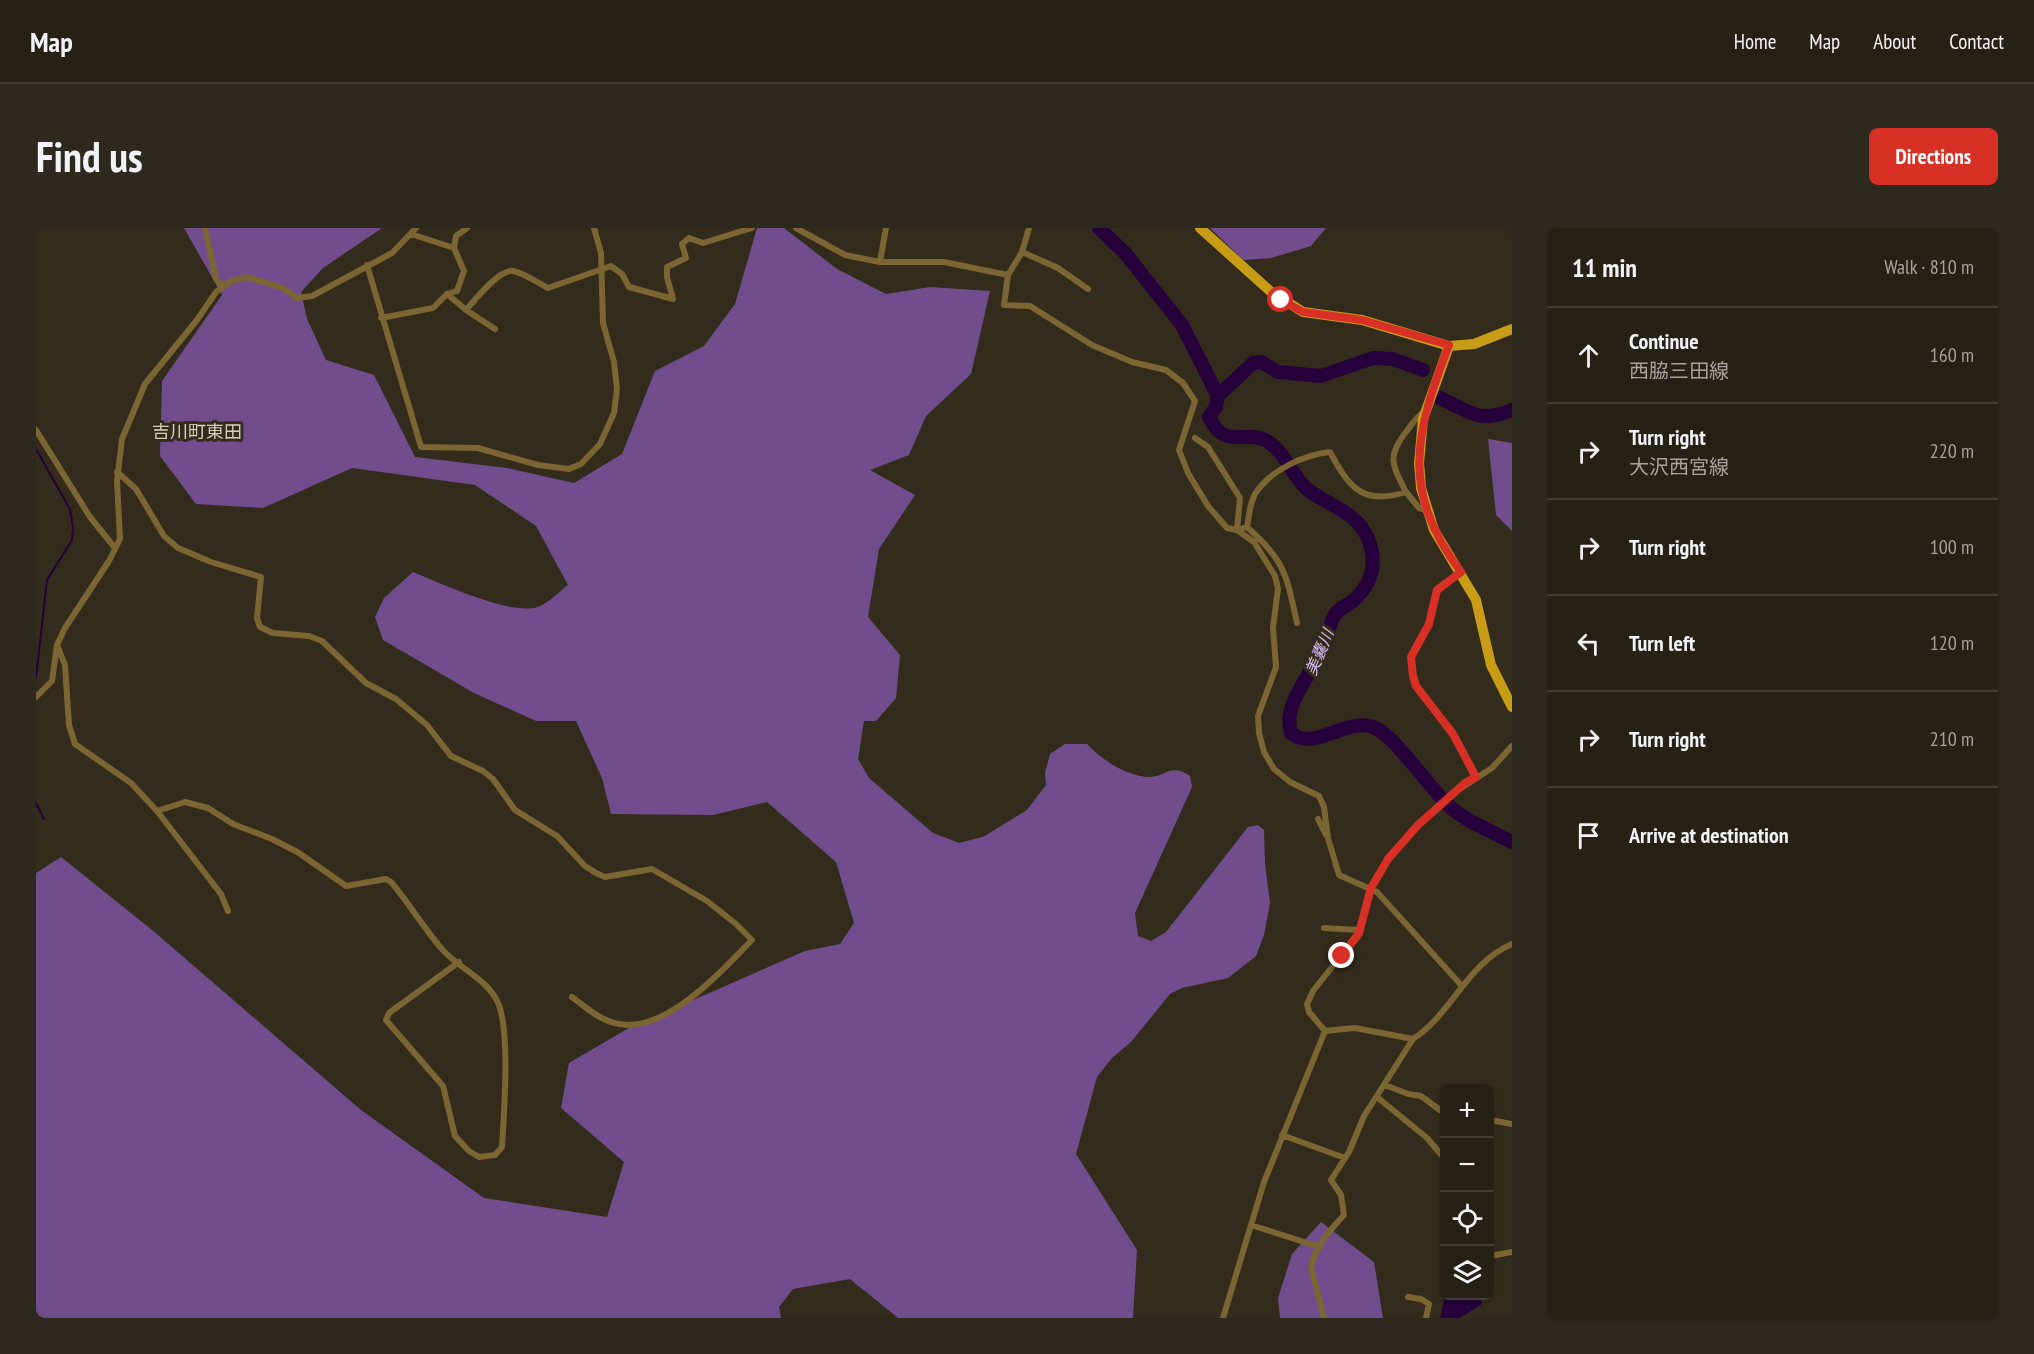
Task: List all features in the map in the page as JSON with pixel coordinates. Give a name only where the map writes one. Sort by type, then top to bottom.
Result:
[{"type":"main road","points":[[1200,228],[1270,291],[1303,312],[1362,320],[1449,345],[1474,344],[1512,329]]},
{"type":"main road","points":[[1449,345],[1425,411],[1419,463],[1426,510],[1439,540],[1471,589],[1481,614],[1487,653],[1495,677],[1512,707]]},
{"type":"street","points":[[205,228],[216,279],[222,286]]},
{"type":"street","points":[[381,318],[433,308],[447,294],[457,291],[464,272],[454,248],[456,236],[467,228]]},
{"type":"street","points":[[367,266],[421,447],[478,448],[538,465],[569,469],[581,464],[600,444],[614,413],[617,389],[614,362],[603,322],[602,268],[594,228]]},
{"type":"street","points":[[465,310],[505,272],[512,270],[548,288],[611,266],[629,287],[673,299],[667,277],[668,267],[686,258],[682,244],[689,238],[703,243],[752,228]]},
{"type":"street","points":[[796,228],[845,255],[880,262],[944,262],[1008,275]]},
{"type":"street","points":[[880,262],[886,228]]},
{"type":"street","points":[[1029,228],[1022,252],[1008,275],[1004,305],[1030,306],[1092,345],[1132,362],[1166,370],[1183,383],[1196,401],[1179,450],[1188,473],[1208,506],[1227,528],[1237,530],[1254,542],[1263,553],[1278,589],[1273,627],[1276,667],[1258,716],[1264,752],[1274,769],[1290,782],[1319,796],[1324,807],[1328,837],[1339,875],[1377,892],[1462,986]]},
{"type":"street","points":[[36,697],[44,691],[55,674],[57,645],[78,604],[109,561],[120,539],[117,472],[122,439],[145,384],[222,286],[247,277],[283,288],[297,298],[312,296],[392,253],[413,231],[454,248]]},
{"type":"street","points":[[1022,252],[1058,268],[1088,289]]},
{"type":"street","points":[[447,294],[465,310],[495,329]]},
{"type":"street","points":[[1425,411],[1396,444],[1393,455],[1395,470],[1406,492],[1419,508],[1426,510]]},
{"type":"street","points":[[36,430],[90,516],[115,548]]},
{"type":"street","points":[[1195,438],[1208,447],[1240,498],[1237,530]]},
{"type":"street","points":[[1247,527],[1257,491],[1279,470],[1302,459],[1330,452],[1345,481],[1354,488],[1368,495],[1382,496],[1406,492]]},
{"type":"street","points":[[117,472],[136,489],[164,536],[178,548],[211,562],[261,577],[257,618],[260,627],[273,633],[309,636],[322,641],[366,683],[396,699],[427,725],[451,756],[483,771],[493,779],[515,810],[557,836],[585,866],[596,873],[605,877],[652,869],[707,902],[736,924],[752,940],[690,998],[658,1018],[638,1024],[611,1023],[572,998]]},
{"type":"street","points":[[1237,530],[1247,527]]},
{"type":"street","points":[[1247,527],[1269,547],[1287,574],[1297,623]]},
{"type":"street","points":[[1461,572],[1437,590],[1429,624],[1411,657],[1411,665],[1416,686],[1453,734],[1476,777]]},
{"type":"street","points":[[57,645],[66,665],[69,725],[75,744],[131,783],[215,885],[228,911]]},
{"type":"street","points":[[1325,1031],[1309,1012],[1307,1004],[1313,991],[1359,930],[1371,888],[1402,843],[1452,794],[1492,768],[1512,746]]},
{"type":"street","points":[[157,812],[185,802],[192,803],[299,853],[346,885],[386,879],[410,904],[442,950],[459,962],[483,984],[498,1003],[504,1023],[502,1147],[495,1155],[479,1157],[469,1151],[455,1136],[443,1086],[386,1020],[390,1013],[459,962]]},
{"type":"street","points":[[1318,819],[1328,837]]},
{"type":"street","points":[[1324,928],[1359,930]]},
{"type":"street","points":[[1324,1318],[1311,1268],[1329,1232],[1344,1215],[1341,1195],[1331,1180],[1345,1158],[1364,1116],[1413,1039],[1426,1030],[1484,961],[1512,944]]},
{"type":"street","points":[[1325,1031],[1365,1029],[1413,1039]]},
{"type":"street","points":[[1223,1318],[1281,1135],[1325,1031]]},
{"type":"street","points":[[1385,1085],[1408,1094],[1421,1096],[1440,1110]]},
{"type":"street","points":[[1377,1096],[1427,1138],[1440,1153]]},
{"type":"street","points":[[1494,1121],[1512,1124]]},
{"type":"street","points":[[1281,1135],[1345,1158]]},
{"type":"street","points":[[1251,1225],[1320,1247]]},
{"type":"street","points":[[1494,1255],[1512,1252]]},
{"type":"street","points":[[1408,1297],[1421,1299],[1429,1304],[1426,1318]]},
{"type":"shaded area","points":[[184,228],[382,228],[323,268],[301,292],[307,319],[326,360],[374,375],[415,457],[507,468],[574,483],[622,454],[655,371],[704,346],[735,304],[757,228],[784,228],[837,269],[886,294],[930,287],[990,291],[971,374],[926,416],[909,455],[870,470],[915,495],[879,549],[868,617],[900,655],[896,698],[876,721],[864,721],[858,759],[869,778],[933,833],[959,843],[983,837],[1027,810],[1046,785],[1045,773],[1050,754],[1065,744],[1087,744],[1114,765],[1129,773],[1153,777],[1177,770],[1190,776],[1192,787],[1135,913],[1138,936],[1151,941],[1166,932],[1248,827],[1258,825],[1264,830],[1270,903],[1264,935],[1256,956],[1228,978],[1182,988],[1170,994],[1131,1042],[1112,1058],[1097,1077],[1076,1154],[1137,1250],[1133,1318],[898,1318],[850,1279],[793,1289],[779,1307],[781,1318],[36,1318],[36,873],[61,857],[152,930],[361,1110],[484,1198],[607,1217],[624,1162],[561,1108],[569,1063],[627,1029],[805,951],[840,944],[854,923],[836,862],[767,802],[713,815],[611,814],[602,778],[576,721],[536,721],[474,693],[383,640],[375,617],[384,598],[413,572],[494,603],[526,609],[542,605],[568,585],[536,526],[475,485],[352,468],[263,508],[196,504],[160,456],[162,381],[222,295]]},
{"type":"shaded area","points":[[1210,228],[1326,228],[1311,246],[1271,258],[1243,260]]},
{"type":"shaded area","points":[[1488,439],[1512,443],[1512,531],[1496,515]]},
{"type":"shaded area","points":[[1321,1222],[1374,1262],[1383,1318],[1280,1318],[1278,1298],[1292,1254]]},
{"type":"shaded area","points":[[1444,1300],[1482,1300],[1482,1304],[1460,1318],[1440,1318]]},
{"type":"waterway","name":"美嚢川","points":[[1099,228],[1125,253],[1182,325],[1218,396],[1216,407],[1209,417],[1215,427],[1229,436],[1259,438],[1274,446],[1302,485],[1351,517],[1358,523],[1369,541],[1373,557],[1369,579],[1361,593],[1334,616],[1322,650],[1294,701],[1289,722],[1291,733],[1300,738],[1310,739],[1352,726],[1373,727],[1391,740],[1456,812],[1512,842]]},
{"type":"waterway","points":[[1218,396],[1253,363],[1261,362],[1278,372],[1321,376],[1373,358],[1393,359],[1423,370]]},
{"type":"waterway","points":[[1440,398],[1468,412],[1483,416],[1512,410]]},
{"type":"waterway","points":[[36,449],[70,509],[73,527],[72,540],[47,580],[36,678]]},
{"type":"waterway","points":[[36,803],[44,819]]},
{"type":"district","name":"吉川町東田","points":[[197,431]]},
{"type":"route","points":[[1281,300],[1303,312],[1362,320],[1449,345],[1423,419],[1419,463],[1421,488],[1429,519],[1444,550],[1461,572],[1437,590],[1429,624],[1411,657],[1411,665],[1416,686],[1453,734],[1476,777],[1465,783],[1418,825],[1388,859],[1371,888],[1359,933],[1342,956]]}]
